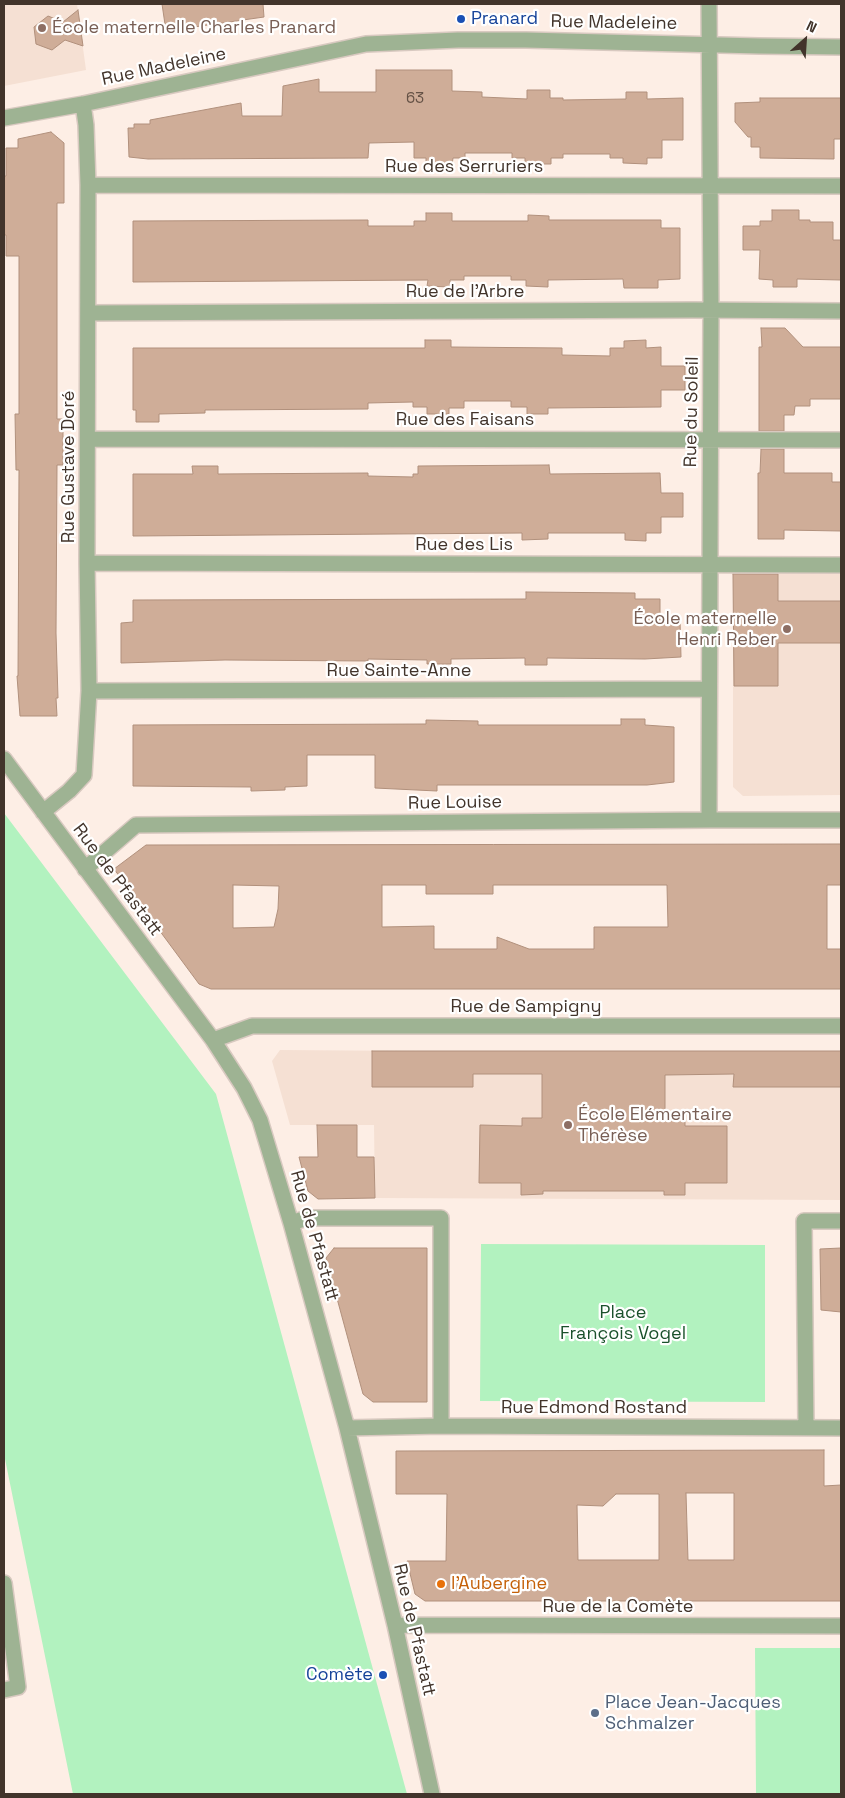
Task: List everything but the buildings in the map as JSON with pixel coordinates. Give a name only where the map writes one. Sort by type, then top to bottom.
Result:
[{"type":"street","name":"Rue du Soleil","points":[[709,4],[711,96],[709,820]]},
{"type":"street","name":"Rue Madeleine","points":[[4,118],[83,104],[366,44],[458,40],[526,40],[841,47]]},
{"type":"street","name":"Rue Gustave Doré","points":[[43,812],[69,791],[84,775],[89,691],[88,185],[86,125],[83,104]]},
{"type":"street","name":"Rue des Serruriers","points":[[88,185],[841,186]]},
{"type":"street","name":"Rue de l'Arbre","points":[[88,313],[841,311]]},
{"type":"street","name":"Rue des Faisans","points":[[88,439],[841,440]]},
{"type":"street","name":"Rue des Lis","points":[[88,563],[841,565]]},
{"type":"street","name":"Rue Sainte-Anne","points":[[89,691],[709,689]]},
{"type":"street","name":"Rue de Pfastatt","points":[[4,760],[212,1040],[244,1088],[260,1120],[291,1223],[348,1428],[395,1625],[432,1794]]},
{"type":"street","name":"Rue Louise","points":[[85,869],[136,825],[841,820]]},
{"type":"street","name":"Rue de Sampigny","points":[[212,1040],[252,1026],[841,1026]]},
{"type":"street","points":[[291,1223],[307,1218],[442,1218],[441,1426]]},
{"type":"street","points":[[806,1428],[804,1221],[841,1221]]},
{"type":"street","name":"Rue Edmond Rostand","points":[[348,1428],[441,1426],[841,1428]]},
{"type":"street","points":[[4,1583],[18,1687],[4,1690]]},
{"type":"street","name":"Rue de la Comète","points":[[395,1625],[841,1626]]},
{"type":"shaded area","name":"École maternelle Charles Pranard","points":[[4,4],[77,4],[86,70],[4,86]]},
{"type":"shaded area","name":"École maternelle Henri Reber","points":[[733,572],[841,572],[841,795],[743,796],[733,787]]},
{"type":"shaded area","name":"École Elémentaire Thérèse","points":[[280,1050],[556,1052],[841,1051],[841,1200],[375,1198],[374,1125],[290,1125],[272,1061]]},
{"type":"green space","points":[[4,813],[216,1094],[407,1794],[73,1794],[4,1454]]},
{"type":"green space","name":"Place François Vogel","points":[[481,1244],[765,1245],[765,1402],[480,1401]]},
{"type":"green space","points":[[755,1648],[841,1648],[841,1794],[756,1794]]},
{"type":"place","name":"Pranard","points":[[461,19]]},
{"type":"place","name":"École maternelle Charles Pranard","points":[[42,28]]},
{"type":"place","name":"École maternelle Henri Reber","points":[[787,629]]},
{"type":"place","name":"École Elémentaire Thérèse","points":[[568,1125]]},
{"type":"place","name":"l’Aubergine","points":[[441,1584]]},
{"type":"place","name":"Comète","points":[[383,1675]]},
{"type":"place","name":"Place Jean-Jacques Schmalzer","points":[[595,1713]]}]
